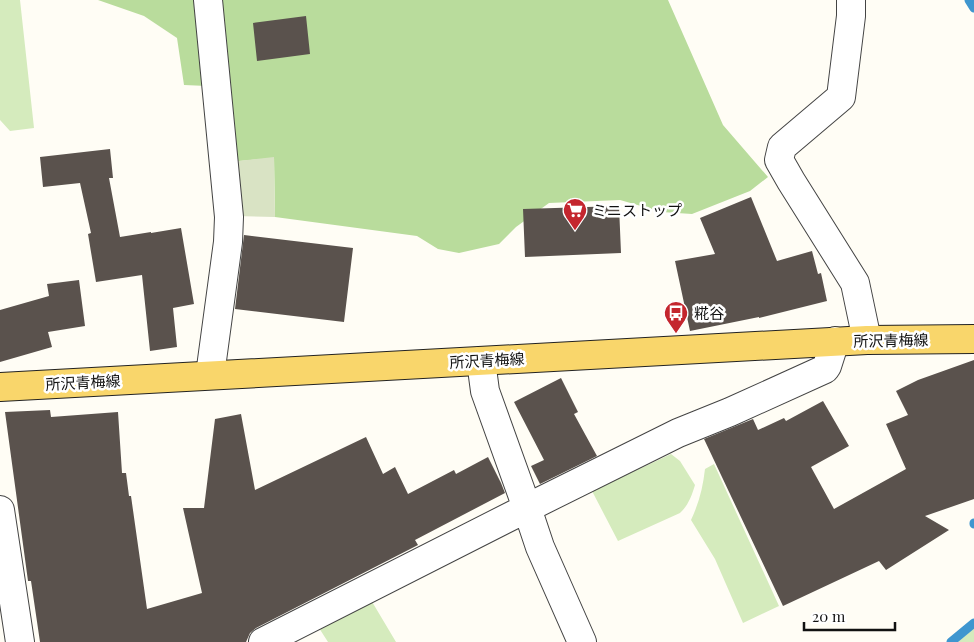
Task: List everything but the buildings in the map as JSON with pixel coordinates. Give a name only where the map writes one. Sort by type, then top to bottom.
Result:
[{"type":"main road","name":"所沢青梅線","points":[[0,387],[834,341],[974,339]]},
{"type":"street","points":[[208,0],[229,217],[228,242],[210,375]]},
{"type":"street","points":[[852,0],[852,16],[841,97],[782,147],[779,160],[855,283],[866,340]]},
{"type":"street","points":[[263,642],[678,433],[730,412],[825,369],[834,341]]},
{"type":"street","points":[[481,361],[484,391],[540,547],[582,642]]},
{"type":"street","points":[[0,510],[20,642]]},
{"type":"green space","points":[[0,0],[20,0],[34,128],[10,131],[0,120]]},
{"type":"green space","points":[[98,0],[668,0],[723,125],[768,177],[750,191],[692,214],[662,212],[620,200],[549,203],[516,227],[499,244],[459,253],[438,249],[417,236],[275,217],[274,158],[229,162],[207,86],[184,85],[177,38],[144,16]]},
{"type":"green space","points":[[274,157],[275,217],[234,216],[229,162]]},
{"type":"green space","points":[[671,454],[680,461],[695,485],[687,504],[680,513],[618,541],[592,491]]},
{"type":"green space","points":[[714,464],[779,606],[743,623],[715,559],[691,520],[700,495],[705,469]]},
{"type":"green space","points":[[371,600],[396,642],[328,642],[319,628]]},
{"type":"green space","points":[[974,628],[974,642],[958,642]]},
{"type":"waterway","points":[[969,0],[974,8]]},
{"type":"waterway","points":[[951,642],[974,623]]},
{"type":"place","name":"ミニストップ","points":[[575,231]]},
{"type":"place","name":"糀谷","points":[[676,334]]}]
